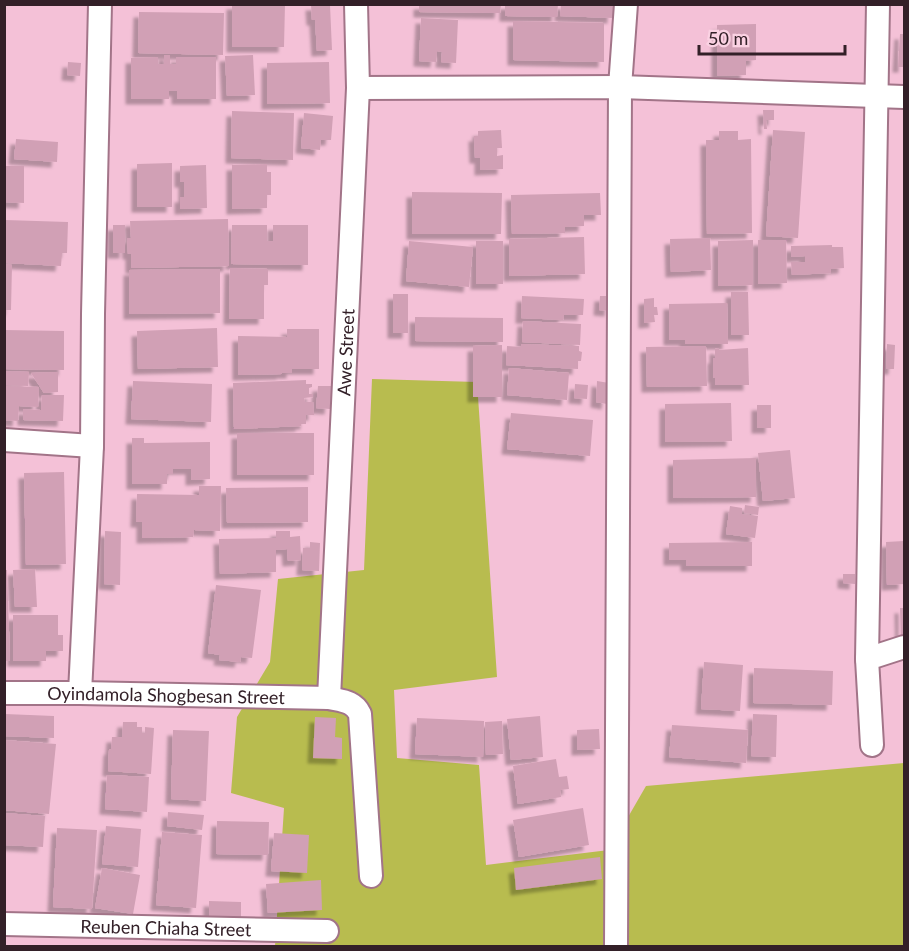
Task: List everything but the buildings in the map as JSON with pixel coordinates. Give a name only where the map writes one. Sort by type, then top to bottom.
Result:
[{"type":"street","points":[[80,693],[92,446],[100,4]]},
{"type":"street","name":"Awe Street","points":[[328,698],[358,88],[356,4]]},
{"type":"street","points":[[616,946],[620,87],[626,4]]},
{"type":"street","points":[[872,745],[867,659],[878,4]]},
{"type":"street","points":[[358,88],[620,87],[904,97]]},
{"type":"street","points":[[4,440],[92,446]]},
{"type":"street","points":[[867,659],[904,647]]},
{"type":"street","name":"Oyindamola Shogbesan Street","points":[[4,693],[328,698],[350,703],[357,707],[360,714],[371,876]]},
{"type":"street","name":"Reuben Chiaha Street","points":[[4,924],[327,931]]},
{"type":"shaded area","points":[[372,379],[477,382],[497,677],[394,690],[397,758],[479,765],[486,865],[609,850],[646,786],[904,763],[904,946],[275,946],[284,808],[231,793],[237,717],[270,662],[278,579],[364,570]]}]
